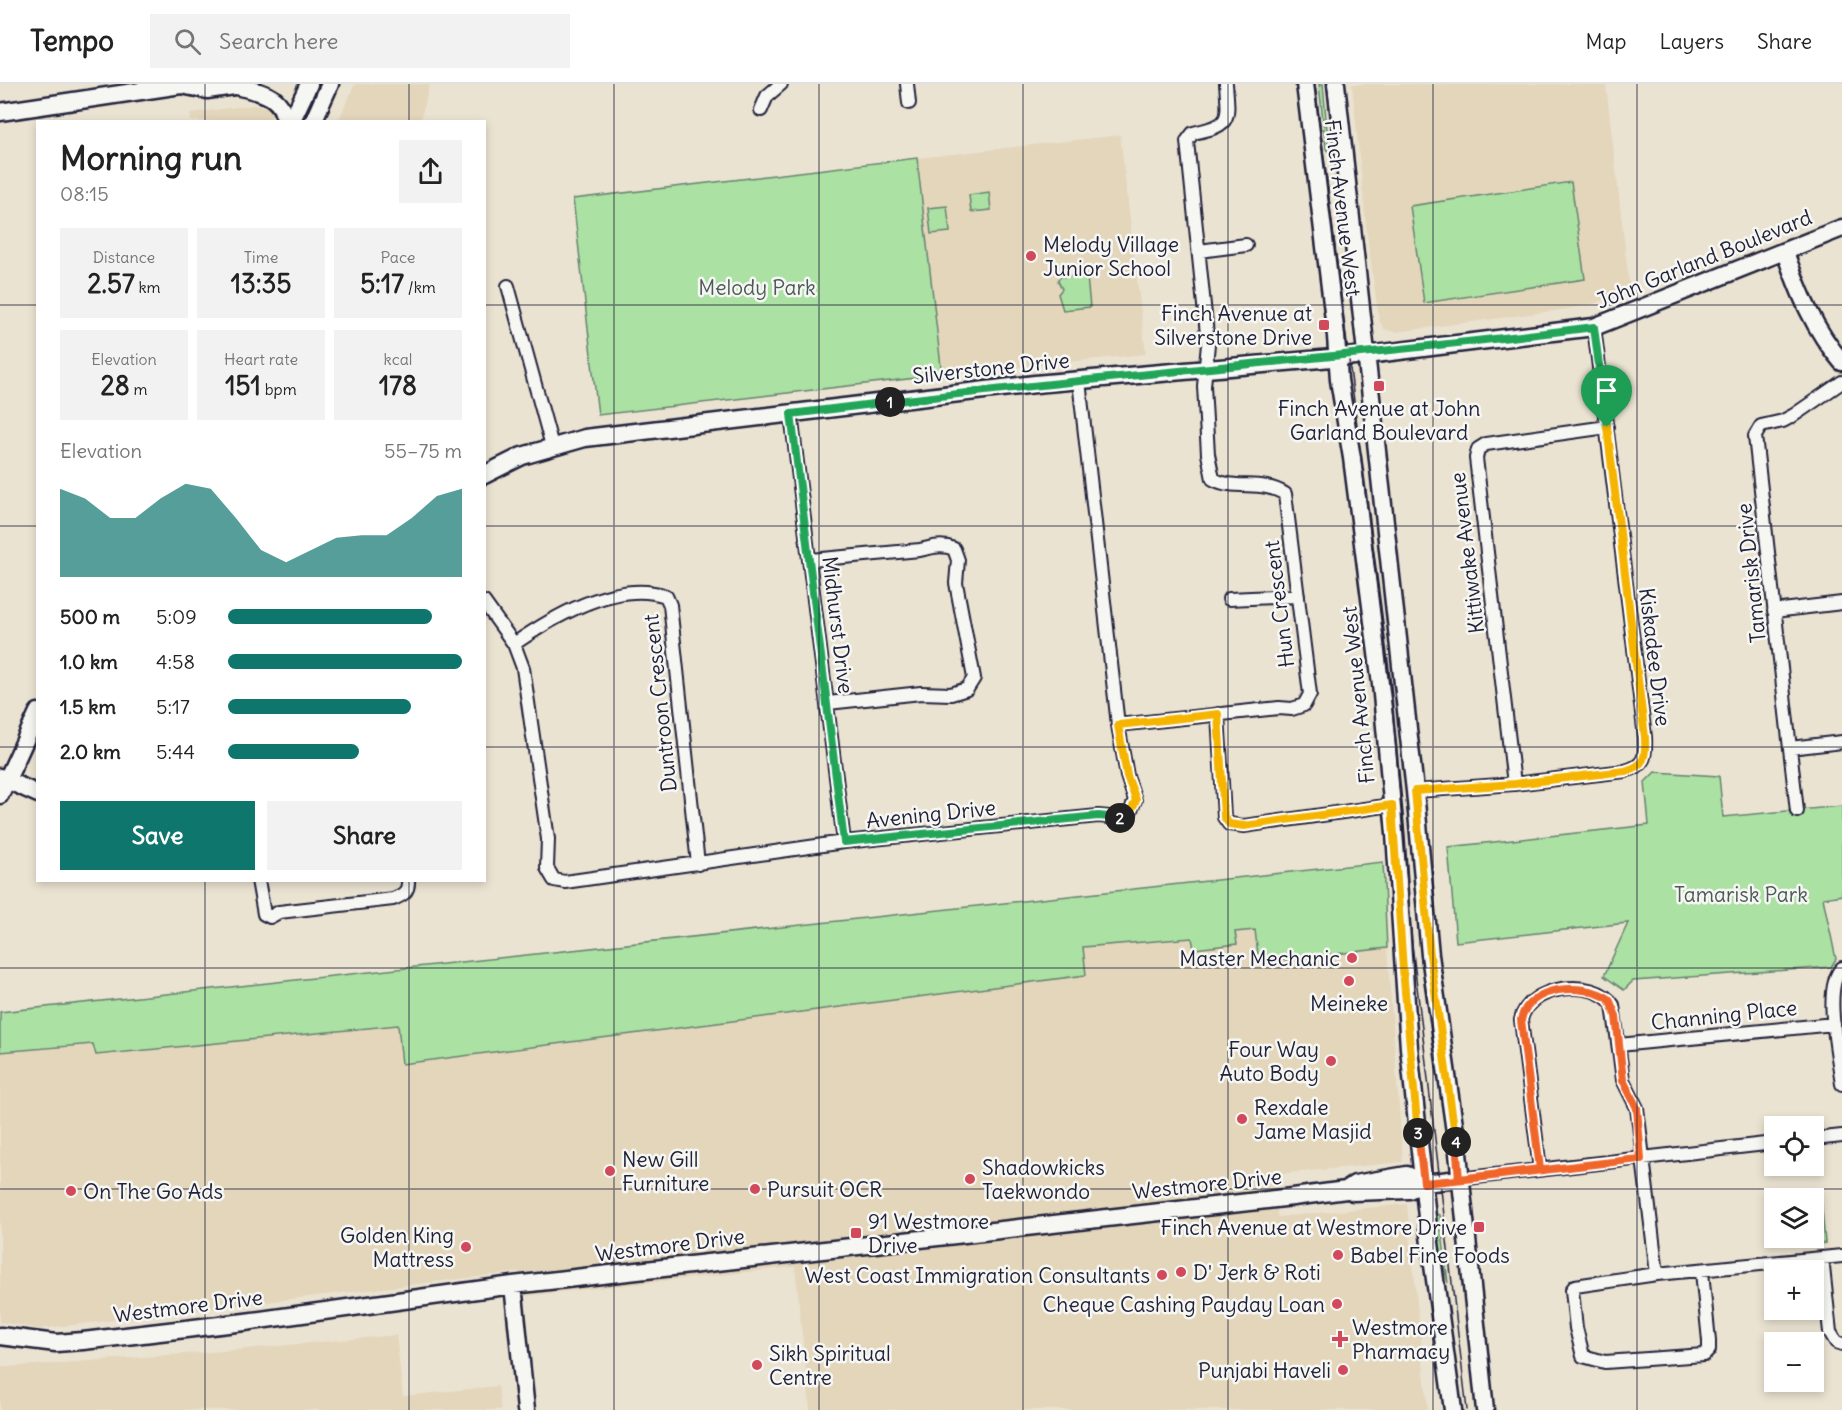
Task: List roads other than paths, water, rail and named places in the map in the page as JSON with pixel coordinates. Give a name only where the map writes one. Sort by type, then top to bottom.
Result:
[{"type":"street","points":[[0,112],[181,84],[207,90],[242,85],[273,97],[282,108],[285,120]]},
{"type":"street","points":[[292,120],[309,84]]},
{"type":"street","points":[[314,120],[330,84]]},
{"type":"street","points":[[761,110],[767,96],[781,84]]},
{"type":"street","points":[[907,84],[909,103]]},
{"type":"street","points":[[1205,370],[1208,349],[1187,141],[1193,133],[1218,128],[1225,123],[1228,113],[1226,84]]},
{"type":"street","name":"Finch Avenue West","points":[[1305,84],[1338,357],[1366,560],[1392,805],[1409,1048],[1453,1410]]},
{"type":"street","name":"Finch Avenue West","points":[[1336,84],[1415,791],[1430,955],[1459,1179],[1485,1410]]},
{"type":"street","name":"John Garland Boulevard","points":[[1367,355],[1594,327],[1842,228]]},
{"type":"street","points":[[1199,251],[1246,245]]},
{"type":"street","points":[[1785,252],[1796,285],[1816,328],[1842,362]]},
{"type":"street","points":[[508,286],[552,446]]},
{"type":"street","name":"Kiskadee Drive","points":[[1415,791],[1514,784],[1625,771],[1639,767],[1645,759],[1645,737],[1594,327]]},
{"type":"street","name":"Silverstone Drive","points":[[486,474],[513,460],[552,446],[585,438],[1079,381],[1367,355]]},
{"type":"street","name":"Hun Crescent","points":[[1118,725],[1292,709],[1304,705],[1310,694],[1285,494],[1273,486],[1222,484],[1213,479],[1208,454],[1205,370]]},
{"type":"street","name":"Avening Drive","points":[[486,605],[514,644],[523,668],[548,839],[547,868],[554,880],[565,882],[844,842],[1098,816],[1121,818],[1129,815],[1136,800],[1127,776],[1118,725],[1079,381]]},
{"type":"street","name":"Tamarisk Drive","points":[[1797,811],[1755,436],[1761,426],[1783,421],[1842,382]]},
{"type":"street","name":"Midhurst Drive","points":[[791,414],[811,560],[844,842]]},
{"type":"street","name":"Kittiwake Avenue","points":[[1514,784],[1476,458],[1478,449],[1486,444],[1607,427]]},
{"type":"street","points":[[811,560],[910,552],[946,546],[954,549],[958,560],[956,583],[974,678],[967,689],[951,694],[921,693],[828,703]]},
{"type":"street","name":"Duntroon Crescent","points":[[514,644],[560,613],[588,602],[653,591],[666,596],[670,605],[698,864]]},
{"type":"street","points":[[1229,599],[1298,596]]},
{"type":"street","points":[[1774,611],[1842,603]]},
{"type":"street","points":[[1218,714],[1224,817],[1229,824],[1244,826],[1392,805]]},
{"type":"street","points":[[36,716],[2,784],[36,793]]},
{"type":"street","points":[[1790,748],[1842,742]]},
{"type":"street","points":[[258,882],[262,909],[264,914],[270,917],[279,912],[393,899],[404,894],[409,887],[408,882]]},
{"type":"street","points":[[1842,968],[1833,982],[1834,1024],[1842,1084]]},
{"type":"street","points":[[1540,1169],[1521,1020],[1522,1011],[1532,999],[1541,995],[1574,988],[1593,991],[1609,999],[1613,1005],[1623,1080],[1637,1108],[1641,1159],[1657,1274]]},
{"type":"street","name":"Channing Place","points":[[1619,1045],[1834,1024]]},
{"type":"street","points":[[1824,1137],[1842,1136]]},
{"type":"street","name":"Westmore Drive","points":[[0,1336],[18,1340],[65,1342],[245,1322],[513,1285],[1346,1190],[1356,1193],[1408,1190],[1424,1183],[1764,1144]]},
{"type":"street","points":[[1702,1272],[1709,1341],[1709,1350],[1704,1355],[1605,1362],[1583,1356],[1576,1328],[1572,1290],[1575,1286],[1657,1274],[1702,1272],[1842,1256]]},
{"type":"street","points":[[1822,1258],[1830,1332],[1836,1342],[1842,1344]]},
{"type":"street","points":[[513,1285],[526,1410]]},
{"type":"tram line","points":[[1315,84],[1394,726],[1412,944],[1467,1410]]},
{"type":"tram line","points":[[1327,84],[1347,265]]},
{"type":"place","name":"Melody Village Junior School","points":[[1031,256]]},
{"type":"place","name":"Finch Avenue at Silverstone Drive","points":[[1324,325]]},
{"type":"place","name":"Finch Avenue at John Garland Boulevard","points":[[1379,386]]},
{"type":"place","name":"Master Mechanic","points":[[1352,958]]},
{"type":"place","name":"Meineke","points":[[1349,981]]},
{"type":"place","name":"Four Way Auto Body","points":[[1331,1061]]},
{"type":"place","name":"Rexdale Jame Masjid","points":[[1242,1119]]},
{"type":"place","name":"New Gill Furniture","points":[[610,1171]]},
{"type":"place","name":"Shadowkicks Taekwondo","points":[[970,1179]]},
{"type":"place","name":"Pursuit OCR","points":[[755,1189]]},
{"type":"place","name":"On The Go Ads","points":[[71,1191]]},
{"type":"place","name":"Finch Avenue at Westmore Drive","points":[[1479,1227]]},
{"type":"place","name":"91 Westmore Drive","points":[[856,1233]]},
{"type":"place","name":"Golden King Mattress","points":[[466,1247]]},
{"type":"place","name":"Babel Fine Foods","points":[[1338,1255]]},
{"type":"place","name":"D' Jerk & Roti","points":[[1181,1272]]},
{"type":"place","name":"West Coast Immigration Consultants","points":[[1162,1275]]},
{"type":"place","name":"Cheque Cashing Payday Loan","points":[[1337,1304]]},
{"type":"place","name":"Westmore Pharmacy","points":[[1340,1339]]},
{"type":"place","name":"Sikh Spiritual Centre","points":[[757,1365]]},
{"type":"place","name":"Punjabi Haveli","points":[[1343,1370]]},
{"type":"park label","name":"Melody Park","points":[[757,287]]},
{"type":"park label","name":"Tamarisk Park","points":[[1741,894]]}]
